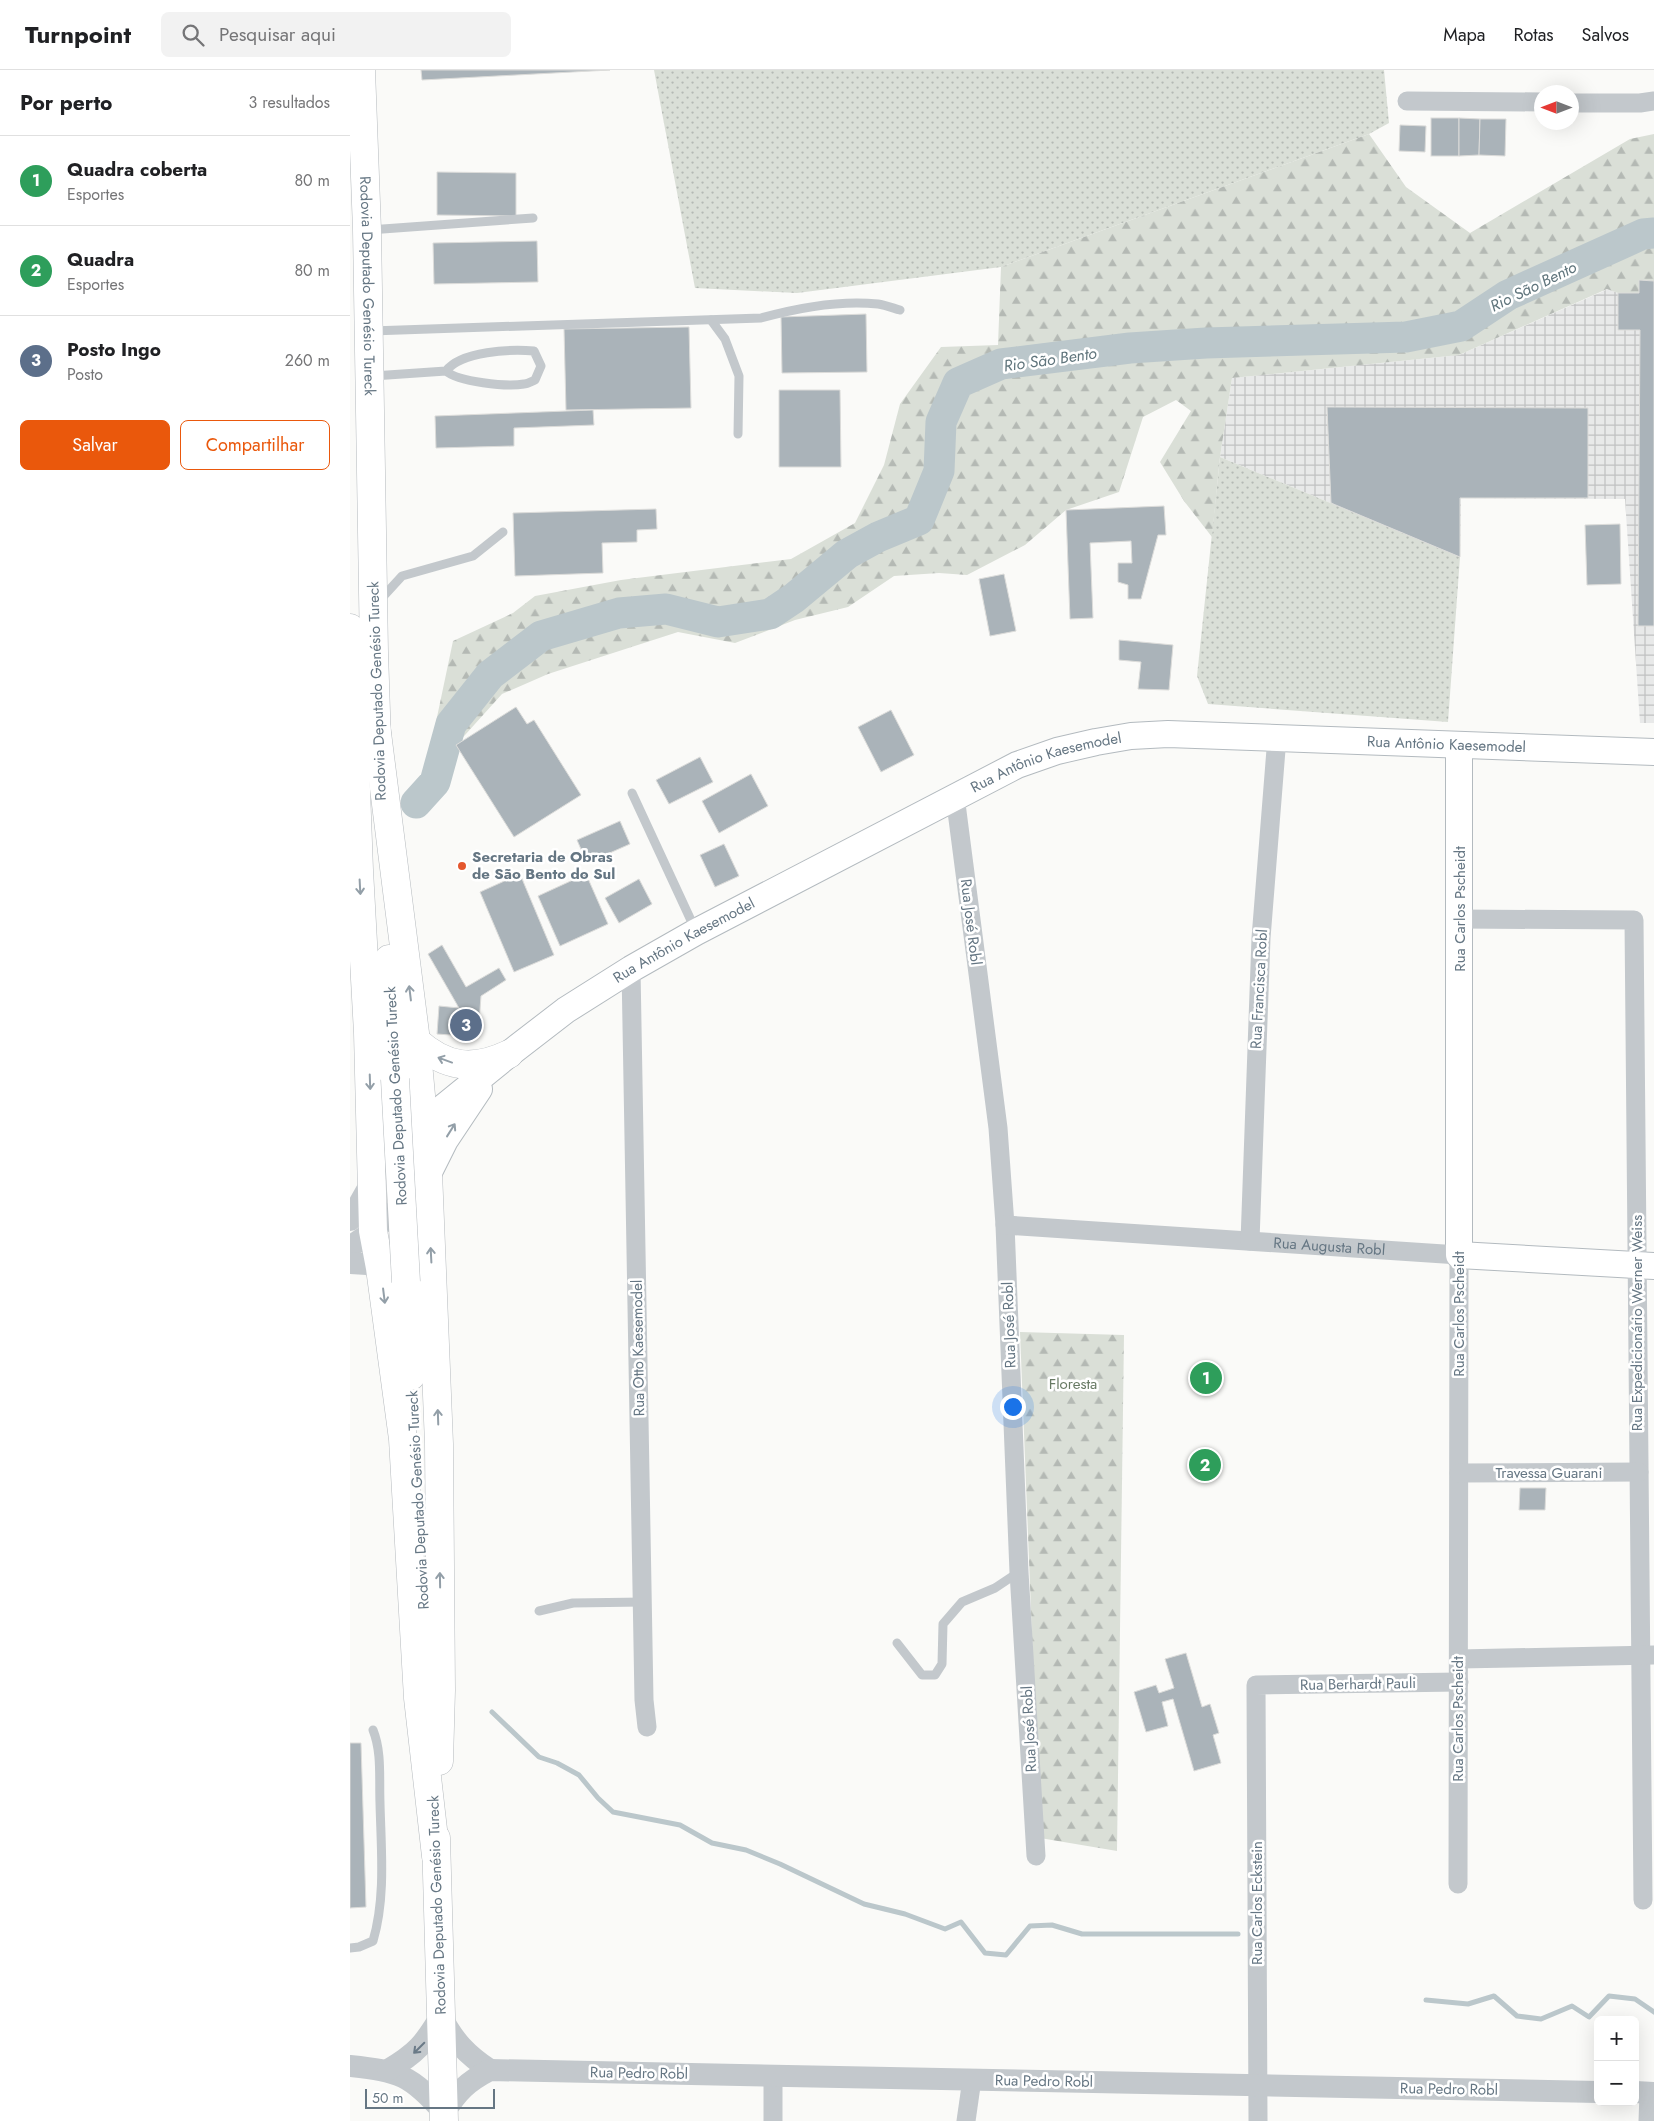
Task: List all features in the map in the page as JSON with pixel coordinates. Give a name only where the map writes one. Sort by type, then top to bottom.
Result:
[{"type":"main road","name":"Rodovia Deputado Genésio Tureck","points":[[361,70],[367,259],[359,339],[369,376],[376,725],[436,1856],[444,2117]]},
{"type":"main road","points":[[350,628],[358,870],[369,1052],[371,1183],[361,1225],[380,1268],[402,1439],[418,1698],[436,1856]]},
{"type":"main road","points":[[376,725],[416,1041],[428,1172],[439,1444],[441,1690],[436,1856]]},
{"type":"main road","name":"Rua Antônio Kaesemodel","points":[[371,1183],[382,1161],[424,1123],[566,1010],[696,932],[955,796],[1017,765],[1057,751],[1131,736],[1168,734],[1654,752]]},
{"type":"main road","name":"Rua Carlos Pscheidt","points":[[1460,744],[1460,1255]]},
{"type":"main road","points":[[416,1041],[428,1052],[443,1060],[460,1065],[485,1063],[509,1054]]},
{"type":"main road","name":"Rua Antônio Kaesemodel","points":[[404,1202],[419,1189],[464,1110],[509,1054]]},
{"type":"main road","points":[[400,1145],[412,1150],[422,1160],[428,1172]]},
{"type":"main road","points":[[371,1183],[384,1198],[394,1202],[404,1202]]},
{"type":"main road","name":"Rua Augusta Robl","points":[[1460,1255],[1645,1265]]},
{"type":"street","points":[[1407,101],[1534,102]]},
{"type":"street","points":[[1579,103],[1640,103],[1654,101]]},
{"type":"street","name":"Rua Francisca Robl","points":[[1250,1240],[1261,947],[1277,737]]},
{"type":"street","name":"Rua José Robl","points":[[955,796],[998,1128],[1005,1225],[1019,1572],[1036,1856]]},
{"type":"street","name":"Rua Expedicionário Werner Weiss","points":[[1460,919],[1634,920],[1645,1265],[1639,1472],[1647,1655],[1643,1900]]},
{"type":"street","name":"Rua Otto Kaesemodel","points":[[632,969],[644,1700],[647,1727]]},
{"type":"street","name":"Rua Antônio Kaesemodel","points":[[350,1247],[361,1225],[404,1202]]},
{"type":"street","name":"Rua Augusta Robl","points":[[1005,1225],[1460,1255]]},
{"type":"street","name":"Rua Carlos Pscheidt","points":[[1458,1884],[1460,1255]]},
{"type":"street","points":[[350,1263],[367,1264],[380,1268]]},
{"type":"street","name":"Travessa Guarani","points":[[1459,1474],[1639,1472]]},
{"type":"street","points":[[1459,1659],[1647,1655]]},
{"type":"street","name":"Rua Berhardt Pauli","points":[[1256,1685],[1459,1682]]},
{"type":"street","name":"Rua Carlos Eckstein","points":[[1256,1685],[1258,2121]]},
{"type":"street","points":[[388,2070],[409,2058],[420,2047],[441,2016]]},
{"type":"street","points":[[441,2016],[449,2033],[459,2046],[473,2059],[490,2070]]},
{"type":"street","points":[[350,2066],[388,2070],[408,2079],[424,2090],[444,2117],[458,2091],[474,2078],[490,2070]]},
{"type":"street","name":"Rua Pedro Robl","points":[[490,2070],[1594,2092]]},
{"type":"street","points":[[773,2076],[773,2121]]},
{"type":"street","points":[[966,2121],[972,2079]]},
{"type":"street","points":[[1646,2093],[1648,2121]]},
{"type":"lane","points":[[367,230],[532,218]]},
{"type":"lane","points":[[359,339],[762,318],[782,312],[838,304],[878,304],[900,310]]},
{"type":"lane","points":[[711,320],[725,339],[739,376],[738,434]]},
{"type":"lane","points":[[369,376],[446,371],[451,376],[473,382],[524,384],[535,380],[541,366],[534,350],[510,350],[478,355],[450,364],[446,371]]},
{"type":"lane","points":[[373,607],[402,576],[473,556],[503,532]]},
{"type":"lane","points":[[632,793],[696,932]]},
{"type":"lane","points":[[897,1643],[922,1675],[935,1675],[942,1664],[943,1624],[962,1602],[995,1588],[1019,1572]]},
{"type":"lane","points":[[539,1612],[573,1603],[643,1602]]},
{"type":"lane","points":[[350,1948],[373,1941],[378,1924],[382,1867],[378,1741],[373,1730]]},
{"type":"shaded area","points":[[1639,280],[1654,281],[1654,723],[1640,723],[1625,499],[1461,498],[1460,557],[1220,457],[1232,378],[1459,355],[1608,289],[1618,293],[1639,293]]},
{"type":"green space","points":[[654,70],[1384,70],[1389,123],[1369,134],[1001,267],[797,293],[695,288]]},
{"type":"green space","points":[[1369,134],[1406,187],[1470,233],[1630,139],[1654,134],[1654,281],[1639,281],[1639,293],[1618,293],[1607,289],[1459,355],[1232,378],[1220,457],[1212,537],[1184,501],[1160,462],[1191,411],[1176,400],[1143,417],[1119,492],[1066,510],[1025,545],[967,575],[939,573],[894,576],[848,607],[795,620],[735,643],[678,632],[548,674],[502,694],[456,745],[449,778],[416,817],[453,641],[513,613],[535,596],[621,580],[791,559],[855,523],[884,465],[900,404],[941,347],[998,345],[1001,267]]},
{"type":"green space","points":[[1220,457],[1460,557],[1448,722],[1208,704],[1197,676]]},
{"type":"green space","name":"Floresta","points":[[1020,1332],[1124,1335],[1117,1851],[1040,1838]]},
{"type":"building","points":[[421,70],[610,70],[422,80]]},
{"type":"building","points":[[1431,118],[1459,118],[1459,156],[1431,156]]},
{"type":"building","points":[[1459,118],[1480,119],[1479,155],[1459,156]]},
{"type":"building","points":[[1480,119],[1506,119],[1505,156],[1479,155]]},
{"type":"building","points":[[1400,125],[1426,126],[1425,152],[1399,151]]},
{"type":"building","points":[[437,172],[516,173],[516,216],[437,215]]},
{"type":"building","points":[[537,241],[538,282],[434,284],[433,243]]},
{"type":"building","points":[[1639,280],[1654,281],[1654,626],[1638,626],[1640,330],[1618,330],[1618,293],[1639,293]]},
{"type":"building","points":[[866,314],[867,372],[782,373],[781,317]]},
{"type":"building","points":[[689,327],[691,408],[566,410],[564,329]]},
{"type":"building","points":[[779,390],[840,390],[841,467],[779,467]]},
{"type":"building","points":[[1327,407],[1588,408],[1588,498],[1460,498],[1460,557],[1331,503]]},
{"type":"building","points":[[593,410],[594,425],[514,428],[514,446],[436,448],[435,416]]},
{"type":"building","points":[[1164,506],[1166,535],[1158,535],[1141,599],[1128,599],[1128,585],[1118,582],[1118,563],[1132,563],[1131,541],[1090,543],[1093,618],[1070,619],[1066,510]]},
{"type":"building","points":[[656,509],[657,529],[637,530],[637,542],[602,543],[603,573],[515,576],[513,513]]},
{"type":"building","points":[[1620,524],[1621,584],[1587,585],[1585,525]]},
{"type":"building","points":[[1004,574],[1016,631],[990,636],[979,579]]},
{"type":"building","points":[[1119,640],[1173,645],[1169,690],[1138,689],[1141,662],[1119,660]]},
{"type":"building","points":[[516,707],[527,724],[534,720],[581,795],[514,837],[456,745]]},
{"type":"building","points":[[891,710],[914,755],[881,772],[858,727]]},
{"type":"building","points":[[700,757],[713,782],[669,804],[656,780]]},
{"type":"building","points":[[751,774],[768,806],[719,833],[702,801]]},
{"type":"building","points":[[620,821],[630,844],[587,863],[577,840]]},
{"type":"building","points":[[724,844],[739,876],[715,887],[700,855]]},
{"type":"building","points":[[520,874],[554,955],[514,972],[480,892]]},
{"type":"building","points":[[586,874],[608,924],[560,946],[538,896]]},
{"type":"building","points":[[639,879],[652,904],[619,923],[605,898]]},
{"type":"building","points":[[442,945],[466,987],[499,968],[506,980],[481,996],[478,1037],[437,1034],[439,1006],[459,1008],[428,954]]},
{"type":"building","points":[[1520,1488],[1546,1488],[1545,1510],[1519,1510]]},
{"type":"building","points":[[1186,1653],[1202,1707],[1210,1704],[1219,1733],[1213,1735],[1221,1763],[1194,1771],[1173,1699],[1162,1702],[1168,1726],[1146,1732],[1134,1692],[1156,1685],[1159,1693],[1174,1688],[1165,1659]]},
{"type":"building","points":[[350,1743],[361,1743],[366,1907],[350,1908]]},
{"type":"waterway","name":"Rio São Bento","points":[[416,803],[435,782],[451,724],[490,675],[541,636],[619,613],[666,609],[718,622],[770,614],[794,598],[847,554],[878,537],[919,520],[939,471],[941,422],[958,383],[1001,364],[1130,348],[1206,343],[1406,337],[1461,326],[1508,295],[1643,234],[1654,233]]},
{"type":"waterway","points":[[492,1712],[539,1757],[557,1763],[579,1775],[598,1798],[613,1812],[680,1825],[712,1843],[746,1850],[864,1904],[905,1914],[945,1929],[961,1922],[985,1953],[1006,1955],[1030,1926],[1052,1925],[1082,1934],[1238,1934]]},
{"type":"waterway","points":[[1426,2000],[1468,2004],[1494,1996],[1517,2016],[1541,2019],[1572,2006],[1589,2017],[1609,1996],[1635,1999],[1654,2012]]},
{"type":"place","name":"Secretaria de Obras de São Bento do Sul","points":[[462,866]]},
{"type":"place","name":"Posto Ingo","points":[[466,1025]]},
{"type":"place","name":"Quadra coberta","points":[[1206,1378]]},
{"type":"place","name":"Quadra","points":[[1205,1465]]}]
